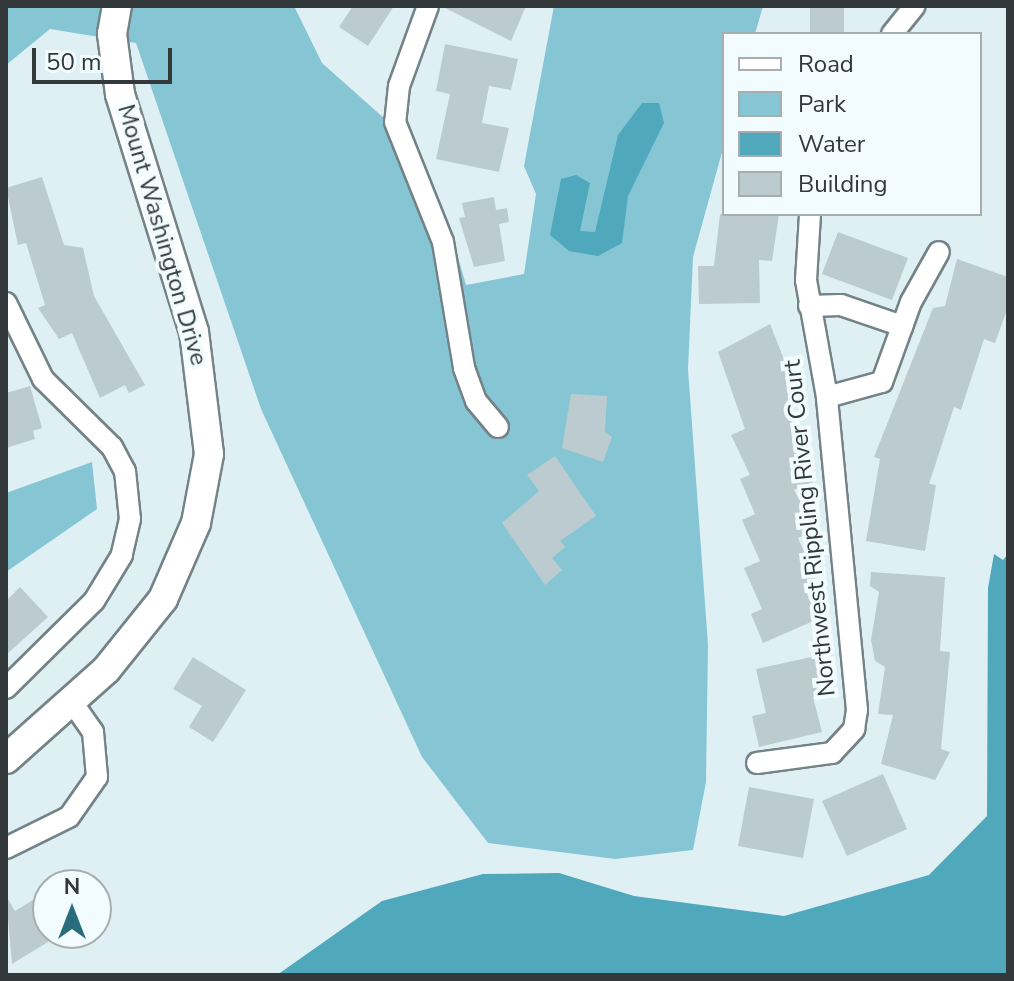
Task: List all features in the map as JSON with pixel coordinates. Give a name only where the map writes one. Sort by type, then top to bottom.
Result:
[{"type":"main road","name":"Mount Washington Drive","points":[[6,759],[135,639],[187,550],[204,491],[209,432],[194,332],[120,94],[112,34],[117,6]]},
{"type":"street","points":[[428,6],[399,86],[395,122],[443,242],[464,368],[476,401],[498,427]]},
{"type":"street","points":[[894,32],[915,6]]},
{"type":"street","name":"Northwest Rippling River Court","points":[[757,763],[832,753],[854,729],[827,397],[809,306],[810,216]]},
{"type":"street","points":[[827,397],[882,382],[902,326],[939,252]]},
{"type":"street","points":[[6,303],[14,351],[112,447],[125,471],[130,519],[122,555],[94,601],[6,688]]},
{"type":"street","points":[[809,306],[841,305],[902,326]]},
{"type":"street","points":[[6,848],[69,817],[97,777],[93,732],[71,701]]},
{"type":"green space","points":[[6,6],[294,6],[322,63],[412,143],[447,219],[466,285],[524,274],[536,194],[524,166],[554,6],[763,6],[756,32],[722,32],[722,152],[693,257],[688,369],[708,645],[706,782],[693,850],[615,859],[488,843],[422,757],[261,409],[136,43],[50,29],[6,65]]},
{"type":"green space","points":[[92,462],[97,509],[6,572],[6,493]]},
{"type":"water","points":[[642,103],[659,103],[664,123],[628,196],[622,243],[598,256],[569,251],[550,235],[561,179],[576,175],[590,183],[580,231],[595,232],[618,135]]},
{"type":"water","points":[[994,554],[1003,560],[1008,554],[1008,975],[277,975],[382,901],[483,874],[559,873],[634,896],[784,916],[929,875],[987,816],[988,588]]},
{"type":"building","points":[[353,6],[394,6],[368,46],[339,27]]},
{"type":"building","points":[[441,6],[526,6],[511,41]]},
{"type":"building","points":[[810,6],[844,6],[844,32],[810,32]]},
{"type":"building","points":[[445,44],[518,59],[511,90],[489,86],[482,123],[509,128],[499,172],[436,159],[450,94],[436,91]]},
{"type":"building","points":[[42,177],[64,245],[83,248],[94,296],[145,385],[129,393],[125,385],[100,398],[72,333],[59,339],[38,308],[45,305],[26,243],[18,245],[6,188]]},
{"type":"building","points":[[494,197],[496,210],[507,208],[509,222],[499,224],[505,261],[474,267],[459,218],[465,217],[462,203]]},
{"type":"building","points":[[720,214],[779,216],[772,261],[759,260],[760,303],[699,304],[698,266],[714,266]]},
{"type":"building","points":[[838,232],[908,258],[892,300],[822,274]]},
{"type":"building","points":[[957,259],[1008,277],[1008,307],[995,343],[984,339],[961,410],[954,407],[929,484],[936,485],[925,551],[866,541],[880,459],[874,457],[933,308],[945,306]]},
{"type":"building","points":[[770,324],[799,397],[785,404],[813,482],[794,490],[816,530],[798,538],[816,579],[803,585],[818,619],[763,643],[751,614],[762,609],[744,568],[760,561],[742,520],[755,514],[740,479],[750,475],[731,435],[745,429],[718,352]]},
{"type":"building","points":[[30,386],[42,428],[33,431],[35,439],[6,448],[6,393]]},
{"type":"building","points":[[571,394],[607,396],[605,432],[612,437],[603,462],[562,448]]},
{"type":"building","points":[[555,456],[596,516],[560,541],[565,547],[552,558],[562,570],[545,585],[502,523],[539,491],[527,475]]},
{"type":"building","points":[[871,572],[945,577],[940,651],[950,652],[941,749],[950,752],[935,780],[881,764],[893,715],[878,714],[885,667],[875,661],[871,640],[879,592],[870,586]]},
{"type":"building","points":[[20,587],[48,617],[6,655],[6,601]]},
{"type":"building","points":[[816,656],[825,694],[813,697],[822,732],[759,747],[752,716],[766,713],[756,669]]},
{"type":"building","points":[[193,657],[246,690],[213,742],[189,727],[202,706],[173,689]]},
{"type":"building","points":[[883,774],[907,829],[847,856],[822,801]]},
{"type":"building","points":[[749,787],[814,799],[803,858],[738,846]]},
{"type":"building","points":[[6,896],[15,911],[32,901],[32,949],[37,949],[12,964]]}]
